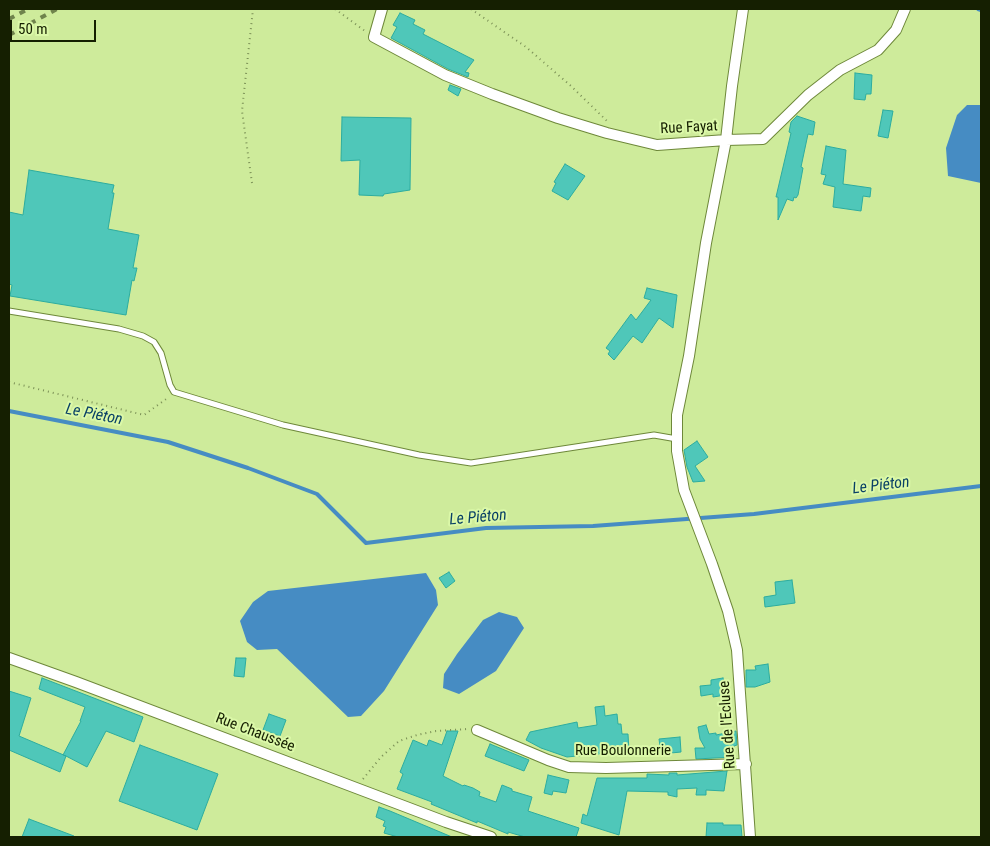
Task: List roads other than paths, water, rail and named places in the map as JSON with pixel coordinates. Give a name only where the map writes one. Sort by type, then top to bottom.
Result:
[{"type":"street","name":"Rue Fayat","points":[[382,9],[374,37],[445,74],[558,118],[656,145],[726,140],[706,243],[677,415],[678,465],[684,490],[699,526]]},
{"type":"street","points":[[743,9],[726,140],[763,139],[808,95],[840,70],[878,50],[896,30],[905,9]]},
{"type":"street","name":"Rue de l'Ecluse","points":[[699,526],[728,611],[737,650],[750,837]]},
{"type":"street","name":"Rue Chaussée","points":[[9,658],[446,822],[491,837]]},
{"type":"street","name":"Rue Boulonnerie","points":[[478,730],[569,767],[606,768],[746,764]]},
{"type":"lane","points":[[9,311],[119,329],[143,336],[154,342],[161,353],[170,385],[174,392],[283,426],[419,455],[472,463],[654,435],[677,439]]},
{"type":"water","points":[[967,105],[981,105],[981,183],[948,176],[946,148],[957,115]]},
{"type":"water","points":[[426,573],[436,590],[438,605],[384,691],[361,716],[348,717],[277,649],[257,650],[247,642],[240,621],[253,602],[268,591]]},
{"type":"water","points":[[499,612],[517,617],[524,628],[496,671],[459,694],[443,688],[444,674],[457,654],[483,620]]},
{"type":"waterway","name":"Le Piéton","points":[[9,411],[168,442],[248,468],[317,494],[366,543],[486,528],[593,526],[754,514],[981,486]]},
{"type":"railway","points":[[9,19],[28,9]]},
{"type":"railway","points":[[9,35],[57,9]]}]
